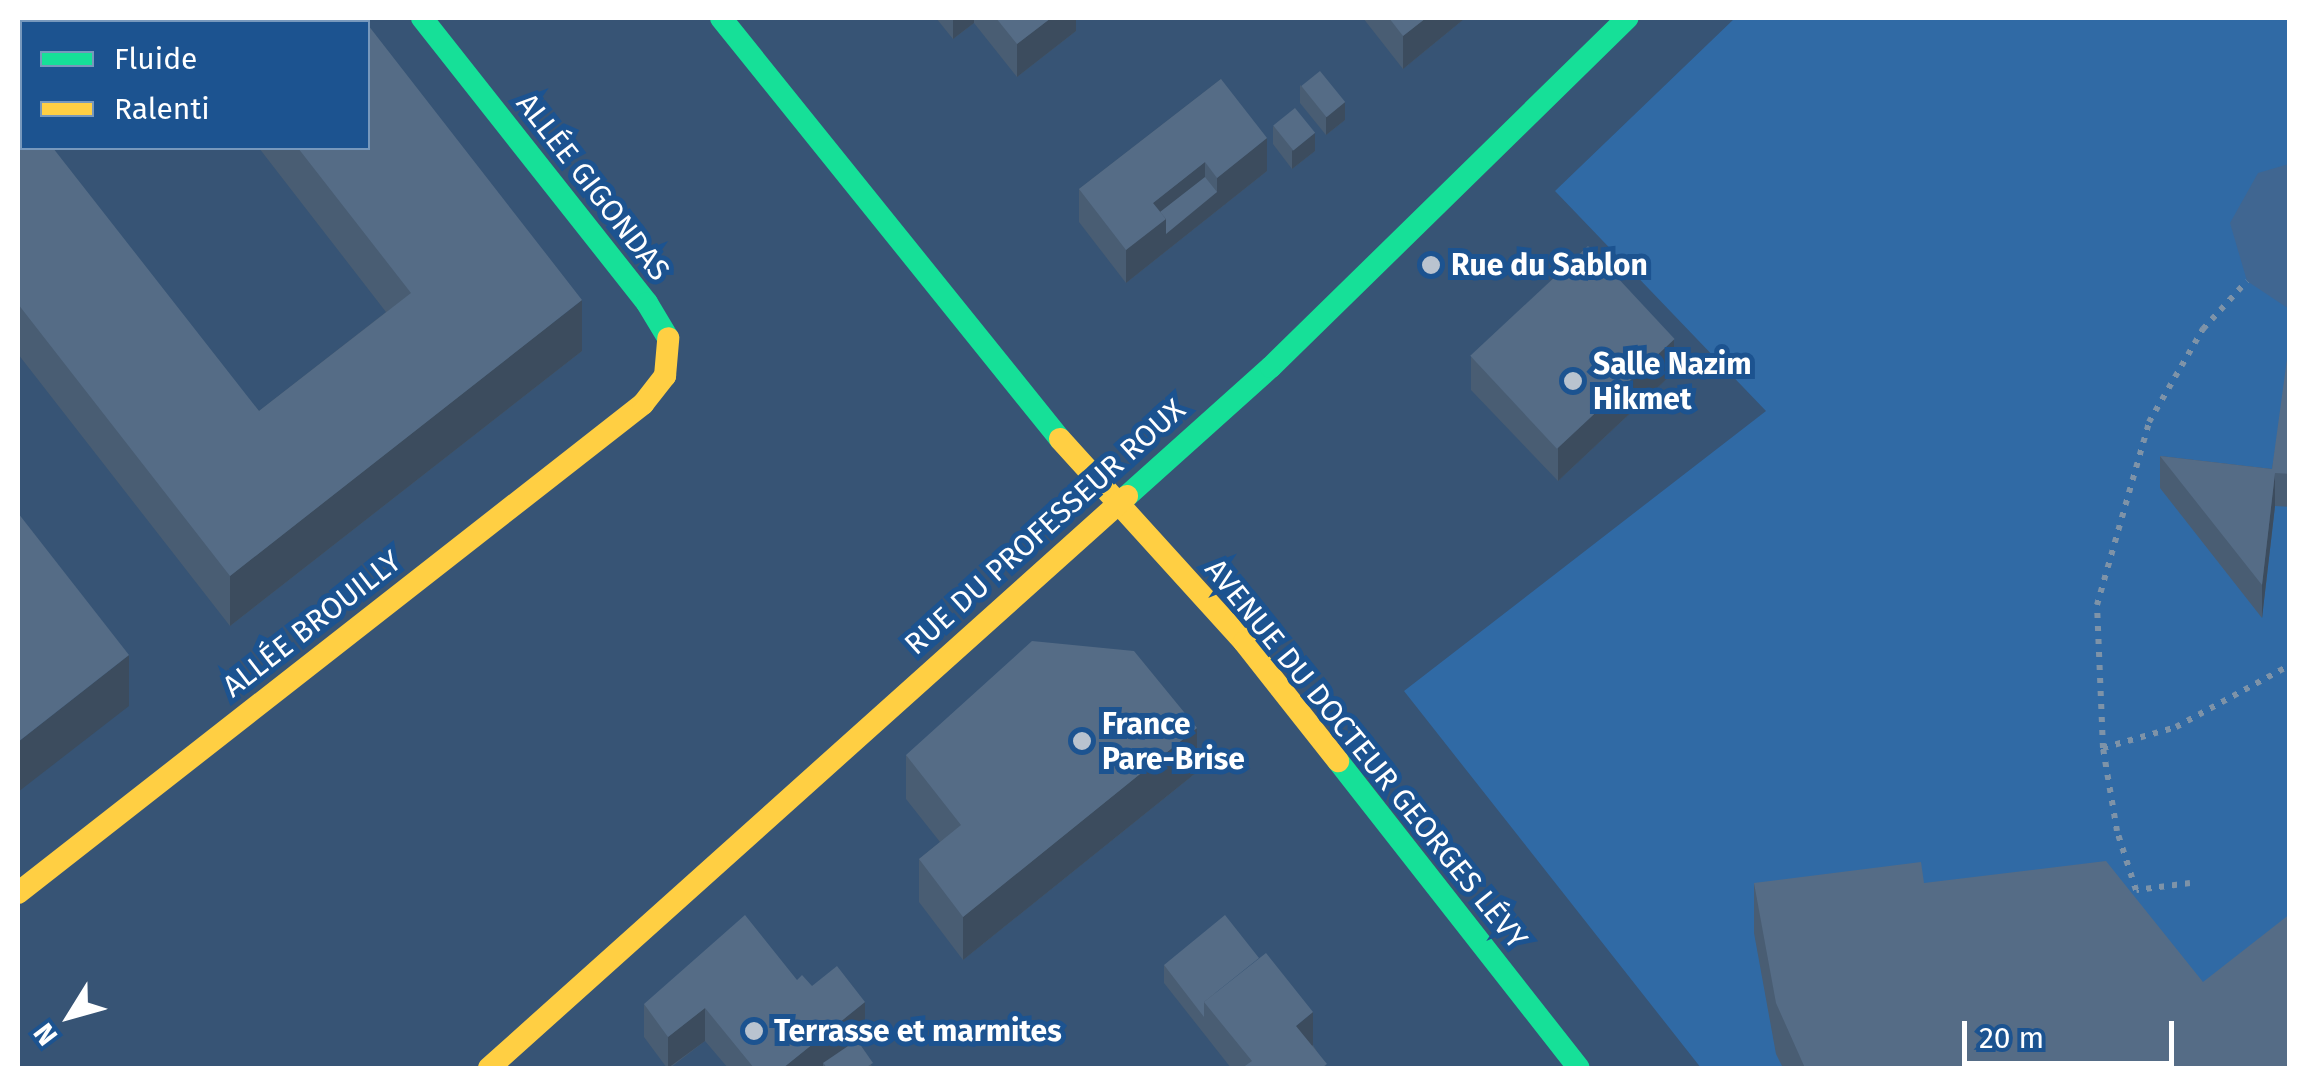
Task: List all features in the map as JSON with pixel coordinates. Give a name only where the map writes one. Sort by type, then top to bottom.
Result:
[{"type":"street","name":"ALLÉE GIGONDAS","points":[[422,18],[668,340],[665,376],[643,404]]},
{"type":"street","name":"AVENUE DU DOCTEUR GEORGES LÉVY","points":[[721,18],[1013,388],[1244,642],[1579,1068]]},
{"type":"street","name":"RUE DU PROFESSEUR ROUX","points":[[490,1068],[1271,367],[1628,18]]},
{"type":"street","name":"ALLÉE BROUILLY","points":[[18,893],[643,404]]},
{"type":"path","points":[[2190,883],[2136,890],[2117,831],[2103,748],[2097,605],[2129,480],[2167,387],[2203,329],[2247,281]]},
{"type":"path","points":[[2103,748],[2176,728],[2290,665]]},
{"type":"shaded area","points":[[1735,18],[2289,18],[2289,1068],[1701,1068],[1404,691],[1766,411],[1555,191]]},
{"type":"shaded area","points":[[2290,164],[2289,309],[2247,281],[2230,223],[2258,173]]},
{"type":"building","points":[[18,18],[86,18],[20,20],[18,70]]},
{"type":"building","points":[[197,18],[362,18],[362,20]]},
{"type":"building","points":[[996,18],[1051,18],[1017,44]]},
{"type":"building","points":[[1389,18],[1426,18],[1403,36]]},
{"type":"building","points":[[370,28],[582,300],[230,576],[18,304],[18,102],[20,150],[55,150],[259,411],[411,293],[300,150],[370,150]]},
{"type":"building","points":[[1320,71],[1345,102],[1327,117],[1301,86]]},
{"type":"building","points":[[1221,79],[1267,138],[1217,178],[1205,162],[1153,203],[1166,219],[1126,250],[1079,189]]},
{"type":"building","points":[[1295,108],[1315,133],[1293,150],[1273,126]]},
{"type":"building","points":[[1205,177],[1217,192],[1166,234],[1166,219],[1160,212]]},
{"type":"building","name":"Salle Nazim Hikmet","points":[[1588,246],[1675,339],[1557,449],[1470,356]]},
{"type":"building","points":[[2287,359],[2290,474],[2275,473],[2262,585],[2160,456],[2272,469]]},
{"type":"building","points":[[18,513],[129,655],[18,742]]},
{"type":"building","points":[[1032,641],[1134,651],[1197,728],[963,917],[919,859],[961,825],[906,755]]},
{"type":"building","points":[[2106,861],[2203,982],[2290,914],[2290,1068],[1805,1068],[1776,1003],[1754,883],[1921,862],[1924,883]]},
{"type":"building","points":[[745,915],[797,980],[802,975],[812,986],[837,966],[865,1002],[783,1068],[754,1068],[705,1008],[668,1037],[644,1004]]},
{"type":"building","points":[[1225,915],[1259,958],[1204,1002],[1204,1017],[1164,965]]},
{"type":"building","points":[[1266,953],[1313,1012],[1296,1026],[1327,1064],[1321,1068],[1242,1068],[1252,1061],[1204,1002]]},
{"type":"building","points":[[857,1040],[873,1063],[865,1068],[827,1068],[823,1063]]},
{"type":"traffic: fast","points":[[422,18],[647,303],[668,338]]},
{"type":"traffic: fast","points":[[721,18],[1060,439]]},
{"type":"traffic: fast","points":[[1127,496],[1271,367],[1628,18]]},
{"type":"traffic: fast","points":[[1338,761],[1579,1068]]},
{"type":"traffic: slow","points":[[18,893],[643,404],[665,376],[668,338]]},
{"type":"traffic: slow","points":[[1060,439],[1244,642],[1338,761]]},
{"type":"traffic: slow","points":[[489,1068],[1127,496]]},
{"type":"place","name":"Rue du Sablon","points":[[1431,265]]},
{"type":"place","name":"Salle Nazim Hikmet","points":[[1573,381]]},
{"type":"place","name":"France Pare-Brise","points":[[1082,741]]},
{"type":"place","name":"Terrasse et marmites","points":[[754,1031]]}]
